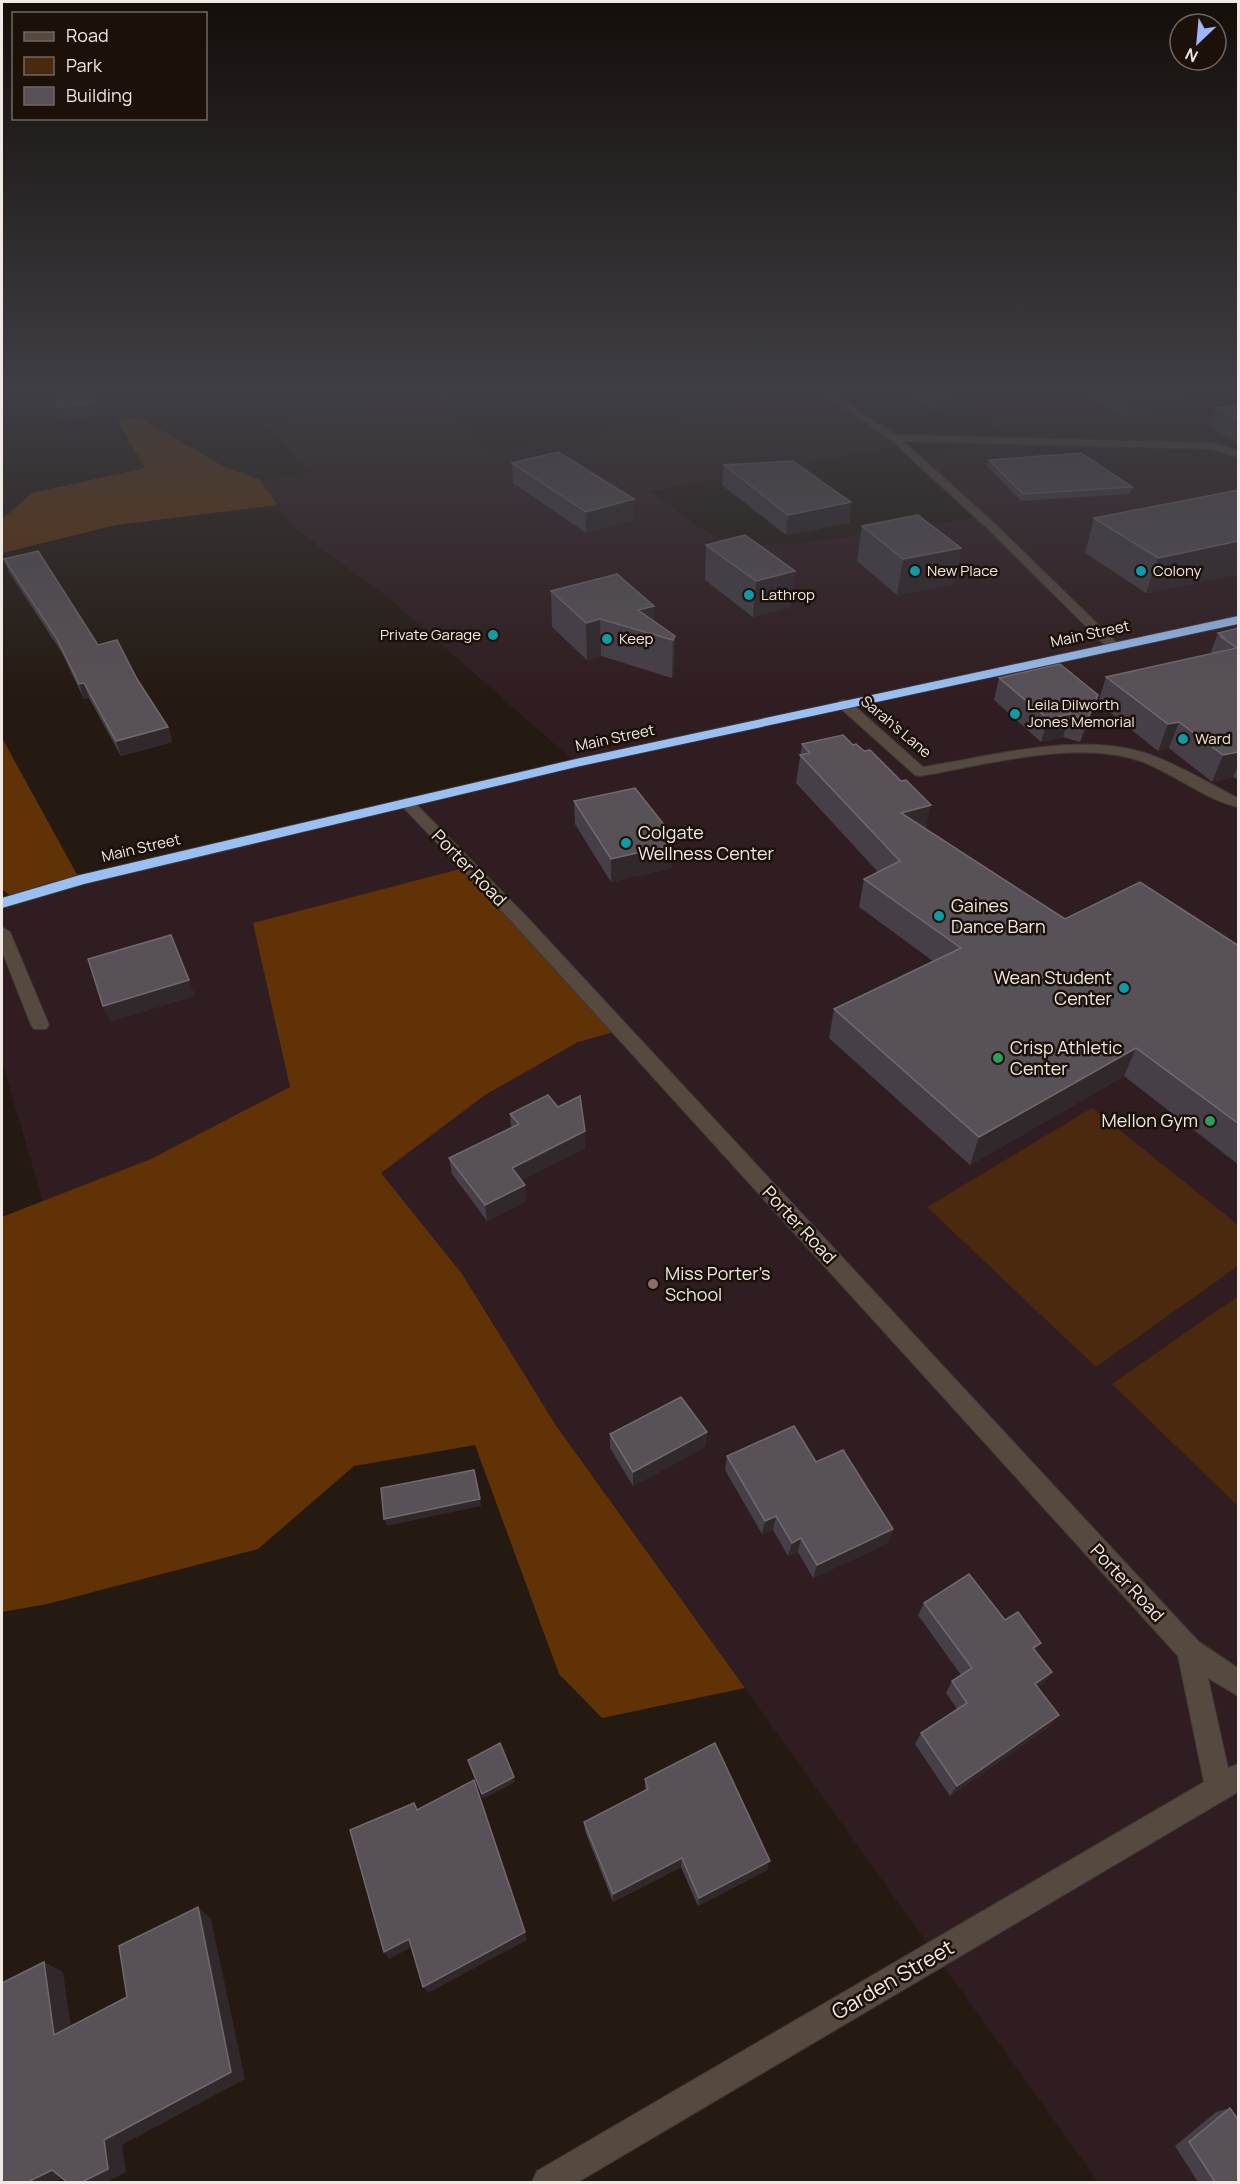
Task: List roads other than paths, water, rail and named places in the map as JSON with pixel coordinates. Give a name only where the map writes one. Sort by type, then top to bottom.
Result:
[{"type":"highway","name":"Main Street","points":[[2,903],[80,880],[406,802],[844,704],[1239,620]]},
{"type":"street","points":[[952,491],[1113,646]]},
{"type":"street","name":"Sarah's Lane","points":[[844,704],[920,772],[1056,748],[1096,748],[1146,758],[1239,803]]},
{"type":"street","name":"Porter Road","points":[[406,802],[520,920],[1189,1650],[1239,1683]]},
{"type":"street","points":[[2,932],[40,1025]]},
{"type":"street","points":[[1189,1650],[1229,1783]]},
{"type":"street","name":"Garden Street","points":[[548,2182],[1229,1783]]},
{"type":"place","name":"New Place","points":[[915,571]]},
{"type":"place","name":"Colony","points":[[1141,571]]},
{"type":"place","name":"Lathrop","points":[[749,595]]},
{"type":"place","name":"Private Garage","points":[[493,635]]},
{"type":"place","name":"Keep","points":[[607,639]]},
{"type":"place","name":"Leila Dilworth Jones Memorial","points":[[1015,714]]},
{"type":"place","name":"Ward","points":[[1183,739]]},
{"type":"place","name":"Colgate Wellness Center","points":[[626,843]]},
{"type":"place","name":"Gaines Dance Barn","points":[[939,916]]},
{"type":"place","name":"Wean Student Center","points":[[1124,988]]},
{"type":"place","name":"Crisp Athletic Center","points":[[998,1058]]},
{"type":"place","name":"Mellon Gym","points":[[1210,1121]]},
{"type":"place","name":"Miss Porter's School","points":[[653,1284]]}]
